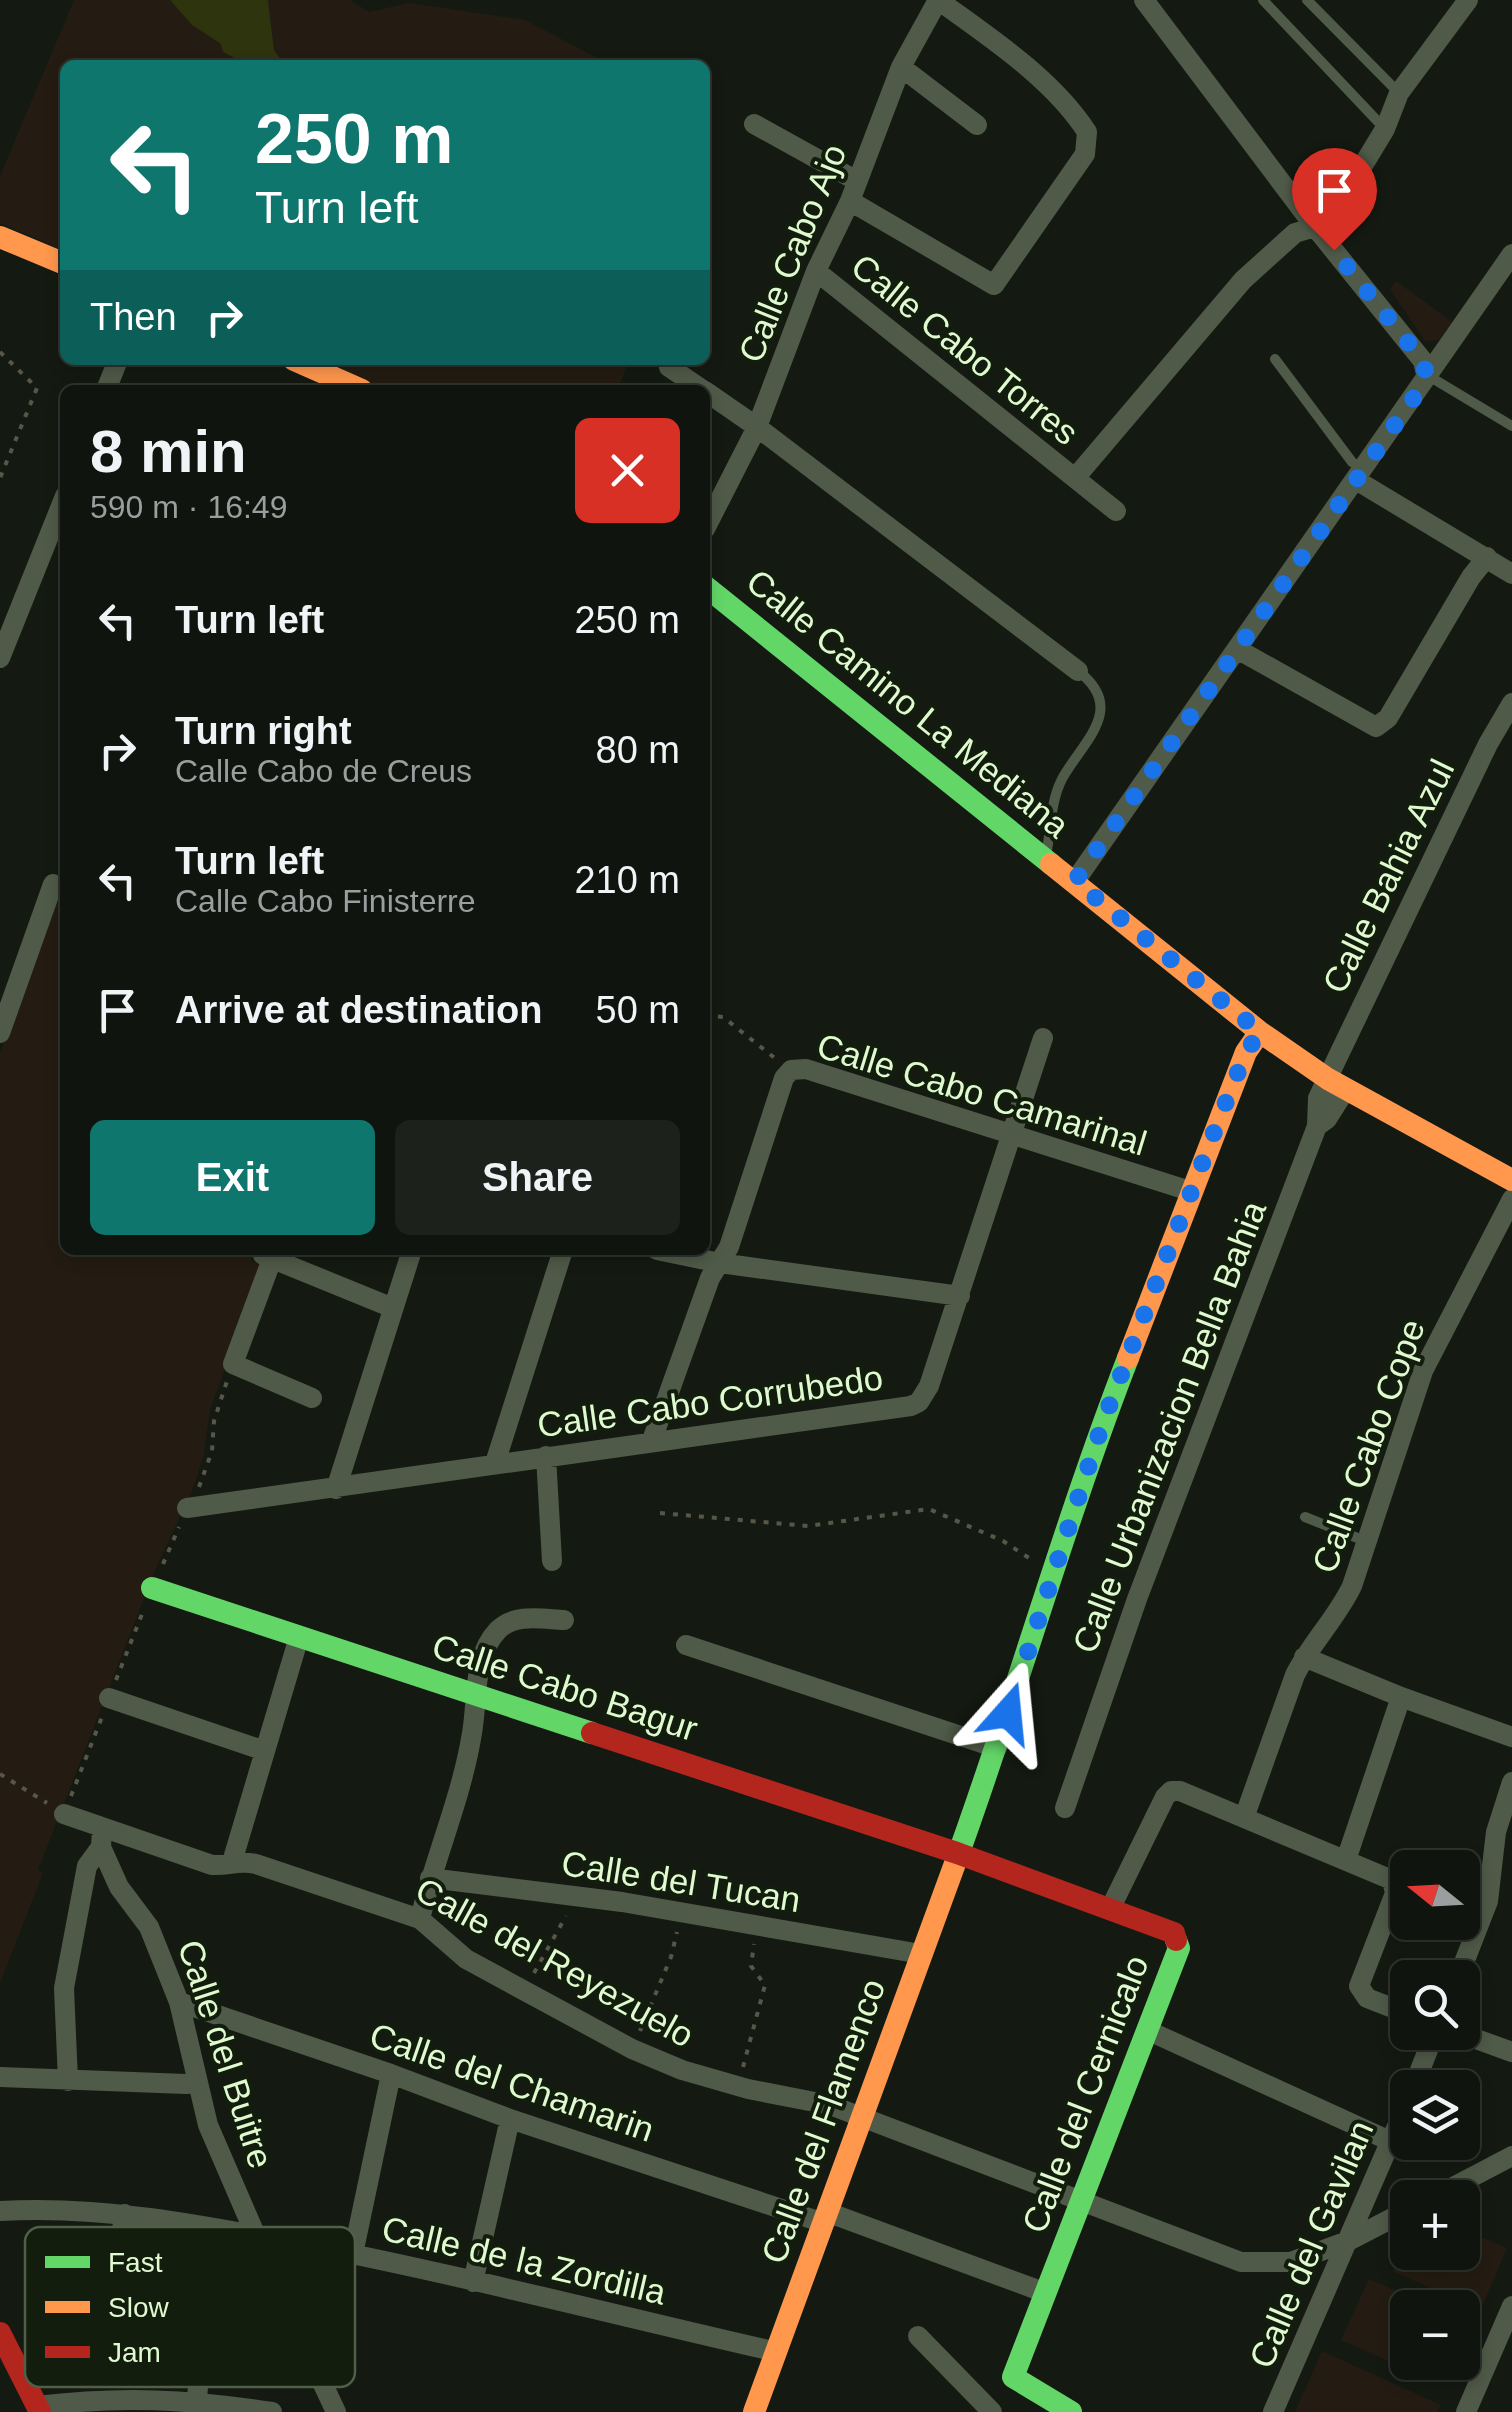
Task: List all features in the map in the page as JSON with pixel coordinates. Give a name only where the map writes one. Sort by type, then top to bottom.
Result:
[{"type":"street","name":"Calle Cabo Ajo","points":[[710,519],[757,427],[816,271],[854,191],[901,67],[938,0]]},
{"type":"street","points":[[754,124],[994,285],[1088,147],[1083,126],[1042,82],[1010,52],[938,0]]},
{"type":"street","points":[[1144,0],[1423,361],[1426,374]]},
{"type":"street","name":"Calle Cabo Torres","points":[[1074,478],[1244,280],[1296,233],[1331,218],[1385,129],[1399,93],[1468,0]]},
{"type":"street","points":[[901,67],[977,126]]},
{"type":"street","points":[[0,237],[60,262]]},
{"type":"street","points":[[1075,881],[1512,254]]},
{"type":"street","name":"Calle Cabo Torres","points":[[816,271],[1116,511]]},
{"type":"street","points":[[305,365],[351,385]]},
{"type":"street","points":[[670,367],[696,385]]},
{"type":"street","points":[[710,395],[1078,670]]},
{"type":"street","points":[[1360,474],[1512,574]]},
{"type":"street","points":[[0,658],[60,508]]},
{"type":"street","points":[[1238,650],[1376,727],[1388,718],[1471,577],[1487,557]]},
{"type":"street","name":"Calle Camino La Mediana","points":[[710,590],[1260,1032],[1336,1084],[1509,1170]]},
{"type":"street","name":"Calle Bahia Azul","points":[[1336,1084],[1488,744],[1512,703]]},
{"type":"street","points":[[0,1033],[53,884]]},
{"type":"street","name":"Calle del Flamenco","points":[[754,2412],[996,1748],[1103,1422],[1190,1191],[1246,1052],[1260,1032]]},
{"type":"street","name":"Calle Cabo Corrubedo","points":[[187,1508],[919,1402],[929,1386],[960,1296],[1043,1038]]},
{"type":"street","name":"Calle Cabo Camarinal","points":[[652,1440],[710,1278],[729,1247],[784,1078],[791,1070],[806,1069],[1190,1191]]},
{"type":"street","name":"Calle Urbanizacion Bella Bahia","points":[[1065,1808],[1137,1600],[1316,1126],[1318,1098],[1336,1084]]},
{"type":"street","name":"Calle Cabo Cope","points":[[1244,1818],[1304,1657],[1342,1608],[1423,1371],[1512,1199]]},
{"type":"street","points":[[265,1255],[234,1364],[312,1398]]},
{"type":"street","points":[[267,1255],[393,1308]]},
{"type":"street","points":[[336,1489],[410,1255]]},
{"type":"street","points":[[495,1463],[561,1255]]},
{"type":"street","points":[[681,1255],[960,1296]]},
{"type":"street","points":[[546,1456],[552,1561]]},
{"type":"street","name":"Calle Cabo Bagur","points":[[152,1588],[957,1853]]},
{"type":"street","points":[[420,1919],[468,1751],[475,1695],[487,1646],[499,1629],[518,1618],[564,1620]]},
{"type":"street","points":[[232,1862],[299,1637]]},
{"type":"street","points":[[686,1644],[996,1748]]},
{"type":"street","points":[[1304,1657],[1400,1698],[1512,1736]]},
{"type":"street","points":[[109,1698],[265,1750]]},
{"type":"street","points":[[1346,1860],[1400,1698]]},
{"type":"street","points":[[1465,1960],[1488,1901],[1512,1782]]},
{"type":"street","points":[[1111,1907],[1160,1806],[1172,1791],[1180,1791],[1388,1877],[1394,1884],[1394,1898],[1359,1986],[1364,1996],[1390,2007]]},
{"type":"street","name":"Calle del Reyezuelo","points":[[64,1814],[102,1838],[212,1864],[238,1860],[256,1864],[420,1919],[466,1959],[632,2049],[682,2070],[738,2086],[830,2104],[1241,2262],[1291,2262],[1348,2241],[1390,2219]]},
{"type":"street","points":[[68,2081],[64,1988],[88,1866],[102,1838]]},
{"type":"street","name":"Calle del Buitre","points":[[102,1838],[118,1887],[149,1927],[178,2002],[208,2125],[253,2227]]},
{"type":"street","name":"Calle del Cernicalo","points":[[957,1853],[1169,1930],[1179,1943],[1149,2031],[1014,2376]]},
{"type":"street","name":"Calle del Tucan","points":[[430,1878],[681,1912],[920,1954]]},
{"type":"street","name":"Calle del Chamarin","points":[[178,2002],[510,2119],[826,2218],[1046,2293]]},
{"type":"street","points":[[1149,2031],[1390,2141]]},
{"type":"street","points":[[1480,2040],[1512,2052]]},
{"type":"street","points":[[355,2245],[391,2074]]},
{"type":"street","points":[[0,2076],[186,2084],[198,2081]]},
{"type":"street","points":[[473,2282],[510,2119]]},
{"type":"street","name":"Calle del Gavilan","points":[[1273,2412],[1390,2141]]},
{"type":"street","points":[[1466,2180],[1512,2156]]},
{"type":"street","name":"Calle de la Zordilla","points":[[0,2211],[43,2208],[126,2214],[206,2227]]},
{"type":"street","points":[[123,2227],[126,2214]]},
{"type":"street","name":"Calle de la Zordilla","points":[[355,2254],[778,2352]]},
{"type":"street","points":[[1466,2412],[1512,2306]]},
{"type":"street","points":[[0,2332],[25,2383]]},
{"type":"street","points":[[918,2336],[995,2412],[1014,2376],[1071,2412]]},
{"type":"street","points":[[197,2400],[198,2387]]},
{"type":"street","name":"Calle del Buitre","points":[[324,2387],[336,2412]]},
{"type":"street","points":[[38,2409],[101,2398],[197,2400],[272,2412]]},
{"type":"lane","points":[[1263,0],[1385,129]]},
{"type":"lane","points":[[1308,0],[1399,93]]},
{"type":"lane","points":[[1275,359],[1360,474]]},
{"type":"lane","points":[[1426,374],[1512,426]]},
{"type":"lane","points":[[1046,857],[1053,804],[1061,780],[1090,739],[1100,714],[1096,688],[1078,670]]},
{"type":"lane","points":[[1304,1517],[1366,1542]]},
{"type":"path","points":[[0,352],[37,388],[0,478]]},
{"type":"path","points":[[710,1016],[723,1017],[791,1070]]},
{"type":"path","points":[[660,1513],[808,1526],[928,1509],[1003,1541],[1053,1573]]},
{"type":"path","points":[[0,1774],[64,1814]]},
{"type":"path","points":[[525,1990],[577,1896]]},
{"type":"path","points":[[632,2049],[671,1957],[681,1912]]},
{"type":"path","points":[[738,2086],[764,1985],[751,1966],[757,1926]]},
{"type":"shaded area","points":[[74,0],[170,0],[192,25],[239,60],[60,60],[60,249],[0,223],[0,176]]},
{"type":"shaded area","points":[[170,0],[268,0],[274,50],[281,60],[239,60],[223,52],[221,44],[192,25]]},
{"type":"shaded area","points":[[268,0],[350,0],[369,12],[409,3],[525,20],[601,60],[281,60],[274,50]]},
{"type":"shaded area","points":[[1396,281],[1452,322],[1439,340],[1425,341],[1390,289]]},
{"type":"shaded area","points":[[328,365],[628,365],[619,385],[374,385]]},
{"type":"shaded area","points":[[60,894],[60,1255],[253,1255],[251,1261],[263,1266],[210,1410],[204,1454],[193,1489],[155,1570],[38,1870],[43,1873],[0,1983],[0,1053]]},
{"type":"shaded area","points":[[1480,2236],[1507,2248],[1481,2309],[1480,2290],[1436,2290],[1393,2272],[1480,2270]]},
{"type":"shaded area","points":[[1369,2279],[1395,2290],[1390,2290],[1390,2362],[1341,2340]]},
{"type":"shaded area","points":[[1322,2351],[1441,2405],[1437,2412],[1295,2412]]},
{"type":"traffic: fast","points":[[710,590],[1051,864]]},
{"type":"traffic: fast","points":[[957,1858],[1128,1358]]},
{"type":"traffic: fast","points":[[152,1588],[592,1733]]},
{"type":"traffic: fast","points":[[1071,2412],[1013,2377],[1179,1948],[1176,1940]]},
{"type":"traffic: slow","points":[[0,237],[60,262]]},
{"type":"traffic: slow","points":[[305,365],[351,385]]},
{"type":"traffic: slow","points":[[1051,864],[1260,1032],[1328,1079],[1512,1180]]},
{"type":"traffic: slow","points":[[1128,1358],[1246,1052],[1260,1032]]},
{"type":"traffic: slow","points":[[754,2412],[957,1858]]},
{"type":"traffic: jam","points":[[592,1733],[957,1853],[1174,1933],[1176,1940]]},
{"type":"traffic: jam","points":[[0,2333],[25,2382]]},
{"type":"traffic: jam","points":[[27,2387],[40,2412]]},
{"type":"route","points":[[1008,1713],[1103,1422],[1190,1191],[1246,1052],[1260,1032],[1075,881],[1415,396],[1426,374],[1423,361],[1334,250]]}]
